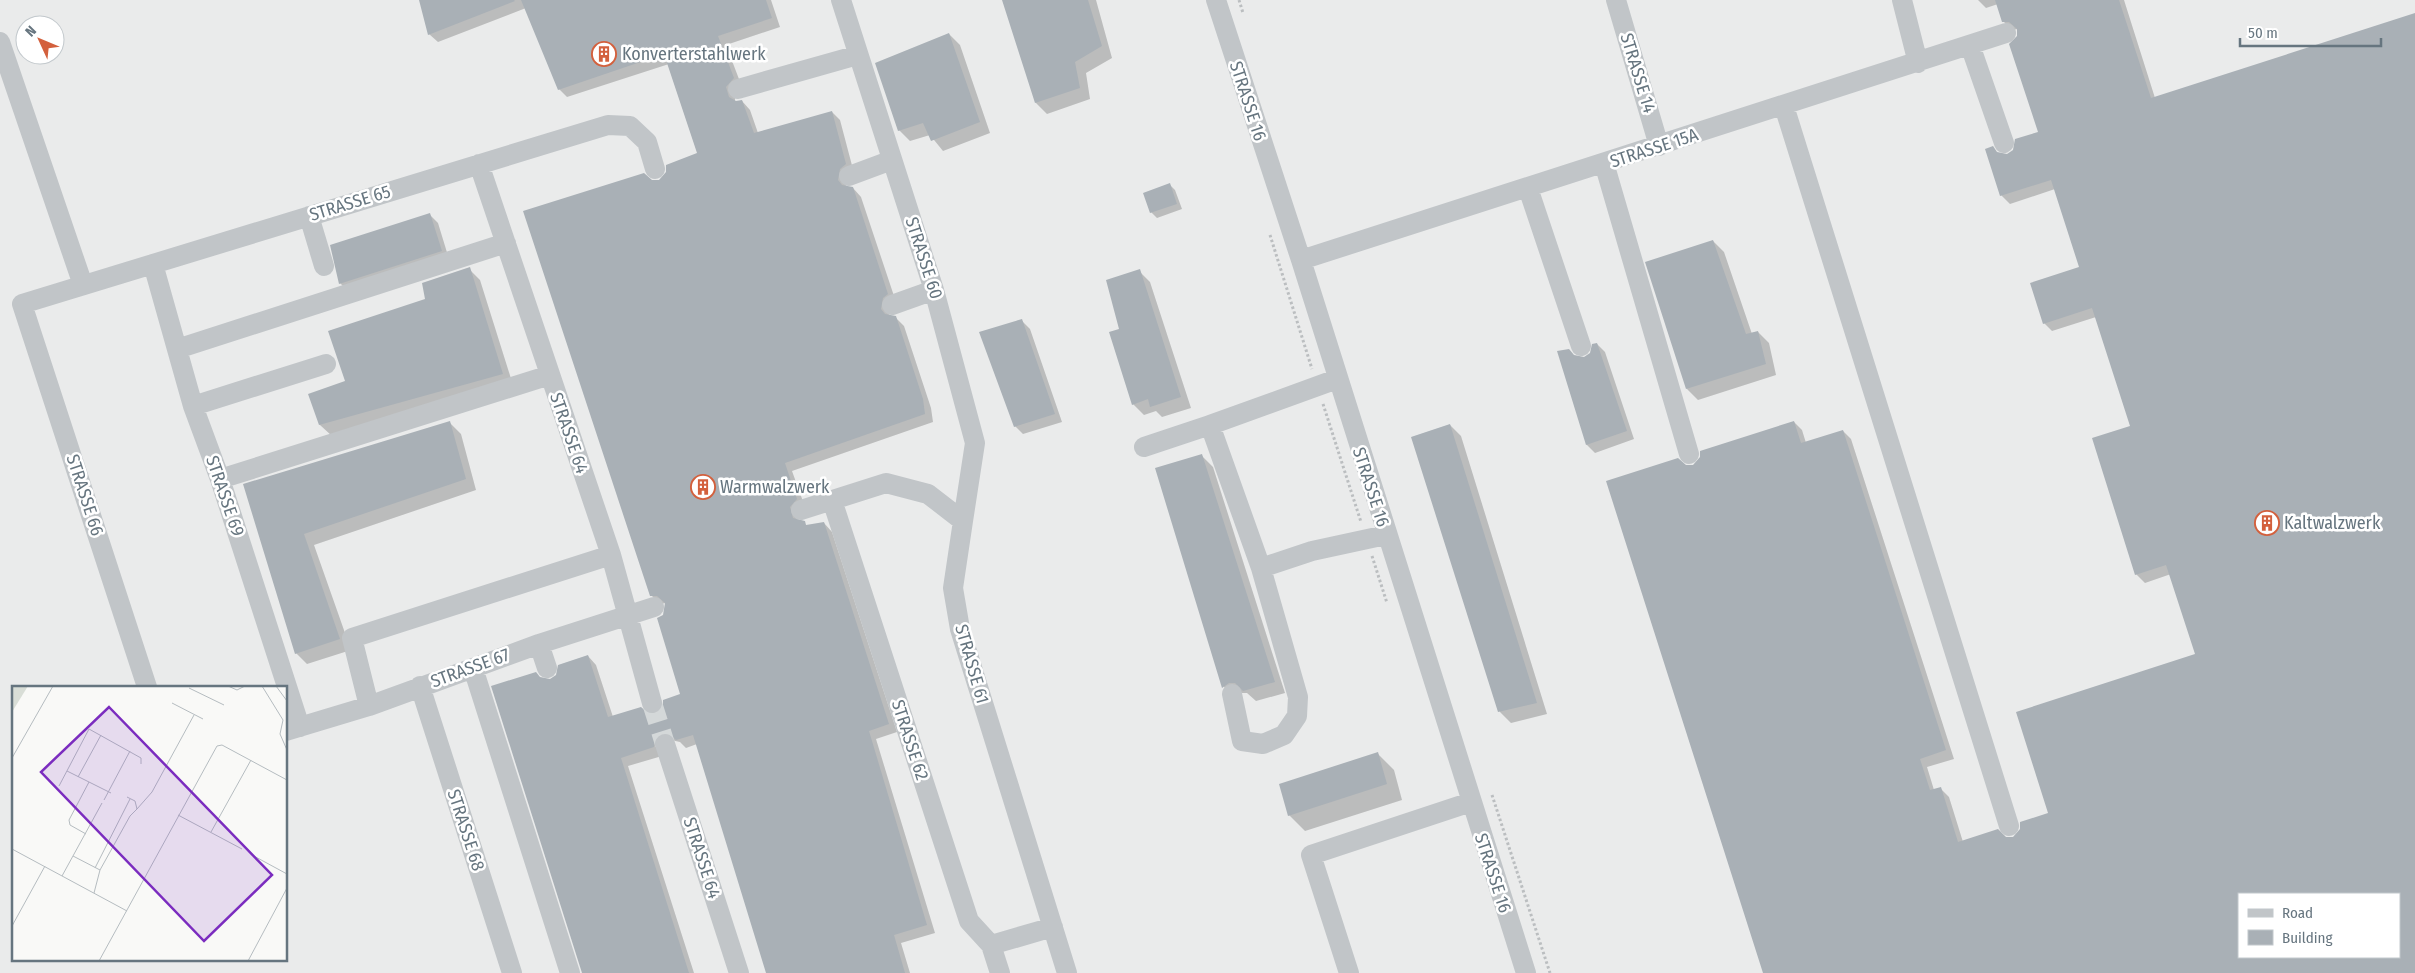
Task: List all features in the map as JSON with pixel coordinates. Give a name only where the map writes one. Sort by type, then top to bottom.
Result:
[{"type":"street","name":"STRASSE 60","points":[[841,0],[934,290],[975,443],[963,521]]},
{"type":"street","name":"STRASSE 16","points":[[1216,0],[1301,260],[1386,535],[1526,973]]},
{"type":"street","name":"STRASSE 14","points":[[1616,0],[1659,146]]},
{"type":"street","points":[[1902,0],[1918,62]]},
{"type":"street","name":"STRASSE 15A","points":[[1301,260],[2006,33]]},
{"type":"street","points":[[0,42],[83,285]]},
{"type":"street","points":[[1970,45],[2004,143]]},
{"type":"street","points":[[738,89],[858,55]]},
{"type":"street","points":[[1784,106],[2009,826]]},
{"type":"street","name":"STRASSE 65","points":[[22,304],[608,125],[630,126],[647,142],[655,169]]},
{"type":"street","points":[[850,176],[892,160]]},
{"type":"street","points":[[1604,163],[1689,454]]},
{"type":"street","name":"STRASSE 64","points":[[479,164],[611,555],[652,703]]},
{"type":"street","points":[[1528,188],[1581,346]]},
{"type":"street","points":[[309,216],[324,266]]},
{"type":"street","points":[[177,349],[506,243]]},
{"type":"street","name":"STRASSE 69","points":[[153,264],[193,406],[220,478],[280,686]]},
{"type":"street","points":[[892,305],[934,290]]},
{"type":"street","name":"STRASSE 66","points":[[22,304],[147,686]]},
{"type":"street","points":[[193,406],[326,364]]},
{"type":"street","points":[[220,478],[550,374]]},
{"type":"street","points":[[1144,447],[1337,379]]},
{"type":"street","points":[[1210,425],[1262,568],[1298,697],[1297,716],[1284,734],[1264,744],[1242,741],[1232,694]]},
{"type":"street","points":[[801,510],[886,483],[928,494],[963,521]]},
{"type":"street","name":"STRASSE 62","points":[[832,500],[970,921],[991,945],[1000,973]]},
{"type":"street","name":"STRASSE 61","points":[[963,521],[953,588],[960,628],[1067,973]]},
{"type":"street","points":[[1262,568],[1312,551],[1386,535]]},
{"type":"street","points":[[369,706],[352,638],[611,555]]},
{"type":"street","name":"STRASSE 67","points":[[293,729],[369,706],[539,644],[654,607]]},
{"type":"street","points":[[539,644],[547,668]]},
{"type":"street","points":[[473,668],[570,973]]},
{"type":"street","name":"STRASSE 68","points":[[420,686],[512,973]]},
{"type":"street","name":"STRASSE 69","points":[[288,712],[293,729]]},
{"type":"street","name":"STRASSE 64","points":[[665,744],[739,973]]},
{"type":"street","points":[[1349,973],[1311,855],[1471,802]]},
{"type":"street","points":[[991,945],[1053,927]]},
{"type":"shaded area","points":[[0,0],[2415,0],[2415,973],[0,973]]},
{"type":"building","points":[[419,0],[514,0],[515,1],[428,35]]},
{"type":"building","name":"Warmwalzwerk","points":[[521,0],[766,0],[772,18],[718,36],[734,78],[726,87],[729,97],[736,101],[742,100],[754,133],[832,111],[846,164],[840,169],[838,180],[842,185],[853,187],[888,294],[883,298],[881,309],[885,314],[896,316],[923,399],[925,414],[785,463],[797,499],[790,507],[793,518],[805,521],[806,525],[824,522],[889,724],[869,731],[927,925],[894,935],[905,973],[766,973],[693,735],[676,740],[667,732],[656,736],[654,747],[621,758],[689,973],[582,973],[491,686],[536,672],[540,677],[550,679],[556,675],[558,665],[588,655],[608,717],[641,707],[649,714],[656,714],[663,706],[663,700],[680,694],[657,618],[663,615],[665,603],[657,596],[650,596],[523,211],[644,173],[652,180],[659,180],[666,172],[666,165],[697,153],[664,54],[558,90]]},
{"type":"building","points":[[1002,0],[1088,0],[1102,46],[1075,62],[1080,88],[1035,103]]},
{"type":"building","name":"Kaltwalzwerk","points":[[1995,0],[2119,0],[2151,98],[2415,13],[2415,973],[1763,973],[1606,481],[1678,458],[1686,465],[1693,465],[1700,457],[1700,451],[1794,421],[1801,443],[1843,430],[1946,750],[1920,759],[1930,790],[1941,787],[1958,842],[1998,829],[2006,837],[2013,837],[2020,829],[2020,822],[2048,813],[2016,712],[2195,654],[2166,565],[2135,575],[2092,438],[2130,426],[2092,308],[2043,324],[2030,283],[2079,267],[2051,180],[2000,196],[1985,149],[1993,146],[1997,152],[2007,154],[2013,150],[2015,139],[2038,132],[2009,44],[2017,36],[2017,29],[2009,22],[2002,22]]},
{"type":"building","points":[[949,33],[980,122],[931,141],[923,123],[898,131],[875,63]]},
{"type":"building","points":[[1170,183],[1177,204],[1150,213],[1143,193]]},
{"type":"building","points":[[430,213],[442,251],[339,284],[330,245]]},
{"type":"building","points":[[1713,240],[1746,334],[1758,331],[1766,364],[1686,389],[1645,262]]},
{"type":"building","points":[[470,267],[503,374],[319,425],[308,394],[345,381],[328,331],[425,299],[422,283]]},
{"type":"building","points":[[1140,269],[1181,397],[1150,407],[1148,399],[1132,405],[1109,332],[1119,329],[1106,280]]},
{"type":"building","points":[[1022,319],[1055,414],[1014,427],[979,332]]},
{"type":"building","points":[[1597,343],[1627,431],[1586,445],[1557,351],[1569,349],[1574,355],[1584,357],[1590,353],[1592,344]]},
{"type":"building","points":[[450,421],[466,479],[304,534],[340,639],[295,654],[243,484]]},
{"type":"building","points":[[1450,424],[1537,703],[1498,712],[1411,437]]},
{"type":"building","points":[[1202,454],[1275,682],[1243,691],[1235,683],[1229,683],[1222,688],[1155,468]]},
{"type":"building","points":[[1378,752],[1387,784],[1288,816],[1279,784]]},
{"type":"tunnel","points":[[652,703],[665,744]]},
{"type":"place","name":"Konverterstahlwerk","points":[[604,54]]},
{"type":"place","name":"Warmwalzwerk","points":[[703,487]]},
{"type":"place","name":"Kaltwalzwerk","points":[[2267,523]]}]
